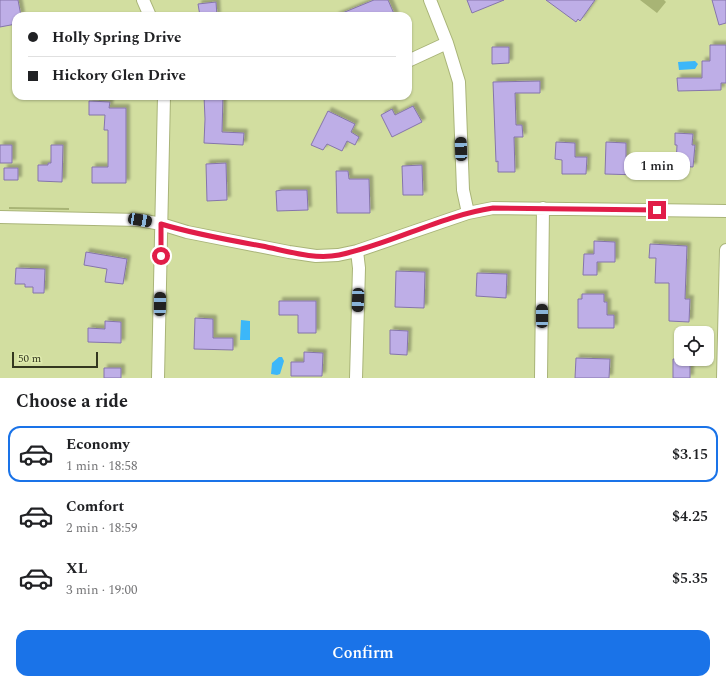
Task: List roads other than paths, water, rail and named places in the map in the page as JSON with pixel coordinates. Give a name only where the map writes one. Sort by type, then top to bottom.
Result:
[{"type":"street","points":[[143,0],[148,12]]},
{"type":"street","points":[[430,0],[447,43],[459,82],[463,184],[468,213]]},
{"type":"street","points":[[412,59],[447,43]]},
{"type":"street","points":[[158,378],[164,100]]},
{"type":"street","points":[[0,217],[140,220],[161,224],[187,232],[305,255],[327,257],[357,251],[468,213],[493,208],[726,212]]},
{"type":"street","points":[[541,378],[543,208]]},
{"type":"street","points":[[723,378],[726,250]]},
{"type":"street","points":[[356,378],[359,268],[357,251]]},
{"type":"water","points":[[695,61],[698,64],[695,69],[679,70],[678,62]]},
{"type":"water","points":[[241,320],[250,321],[250,340],[240,340]]},
{"type":"water","points":[[279,357],[282,357],[284,361],[280,374],[271,374],[272,363]]}]
